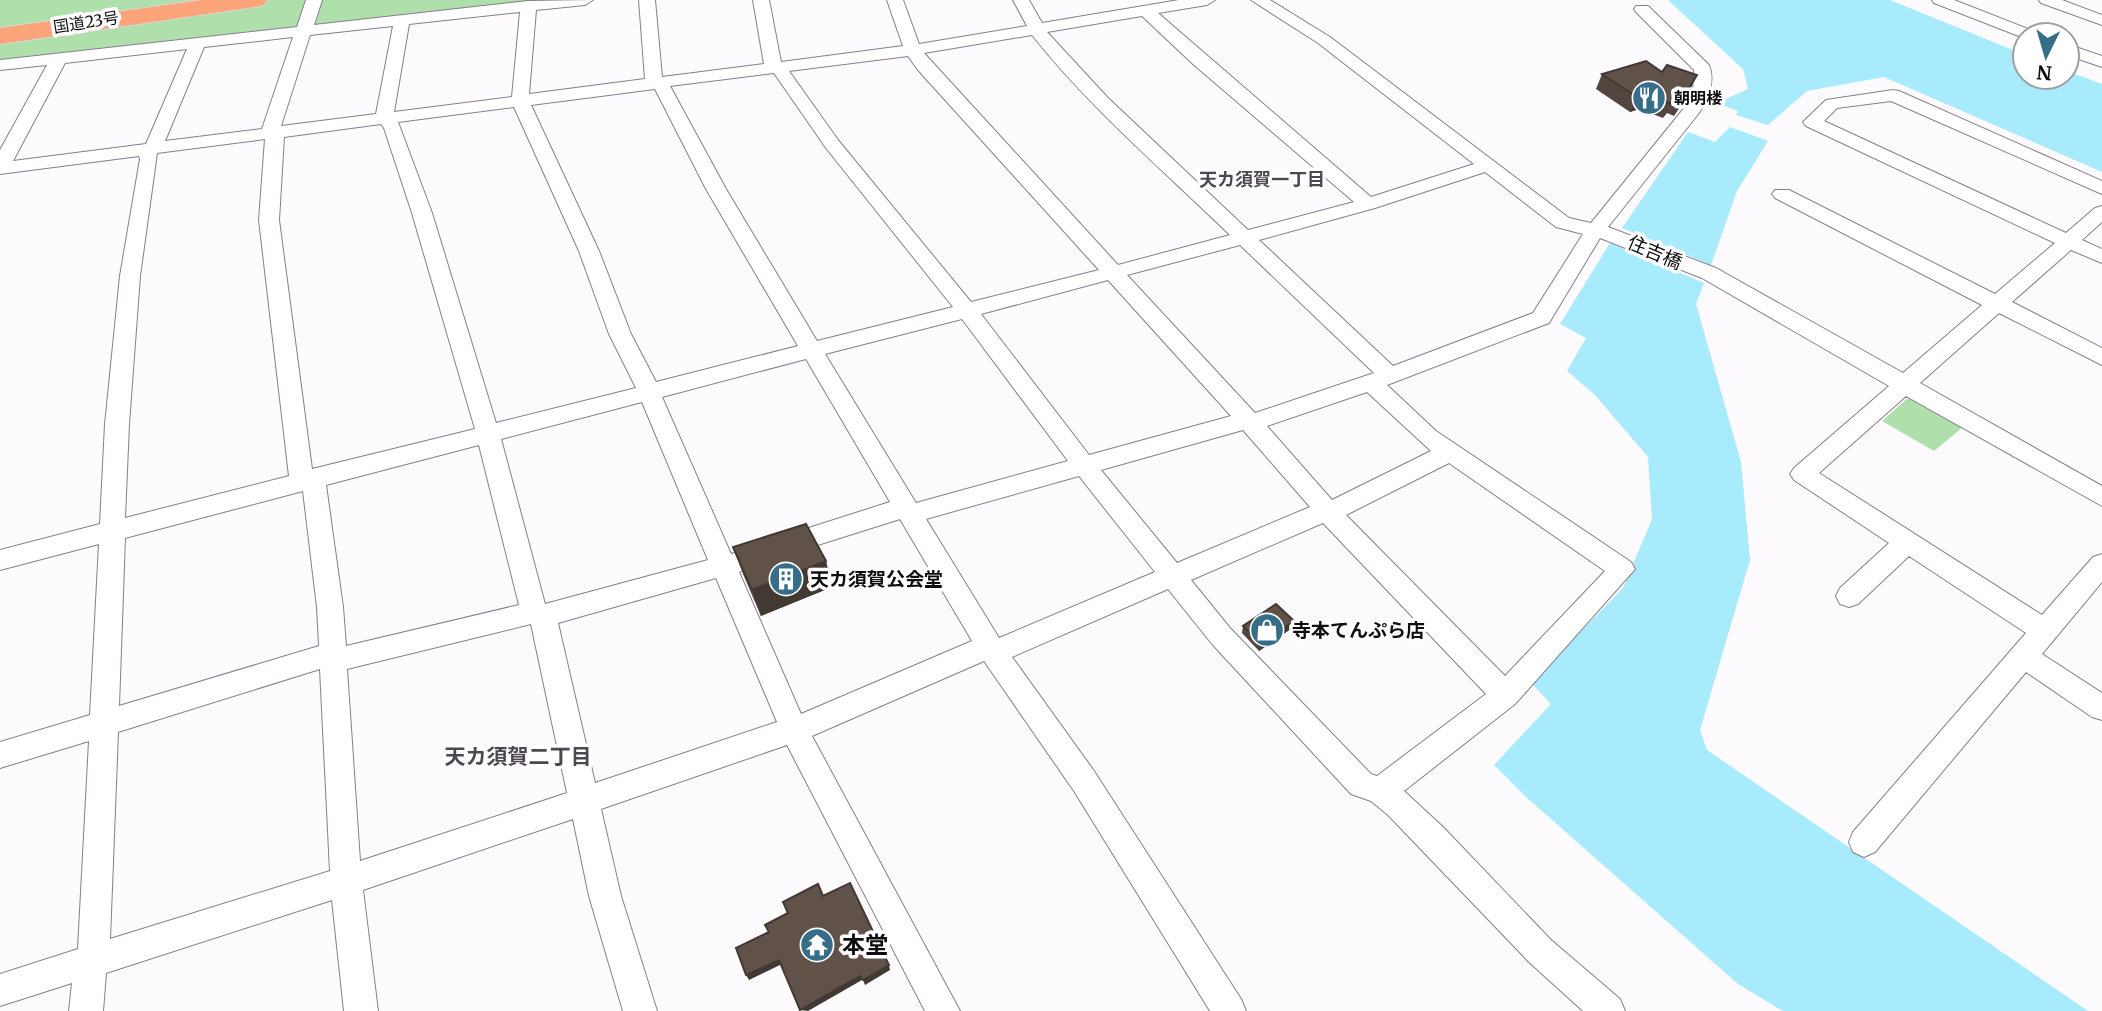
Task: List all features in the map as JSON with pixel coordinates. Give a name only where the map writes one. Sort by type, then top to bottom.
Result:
[{"type":"highway","name":"国道23号","points":[[0,26],[173,0]]},
{"type":"highway","name":"国道23号","points":[[0,36],[255,0]]},
{"type":"street","points":[[314,0],[273,132],[269,220],[330,607],[346,881],[361,1011]]},
{"type":"street","points":[[0,65],[584,0]]},
{"type":"street","points":[[647,0],[657,83],[716,189],[991,649],[1084,781],[1229,1011]]},
{"type":"street","points":[[761,0],[775,67],[832,144],[966,310],[1085,467],[1220,636],[1361,784],[1381,791],[1432,837],[1540,951],[1608,1011]]},
{"type":"street","points":[[895,0],[913,43],[913,50],[924,66],[1249,422],[1327,512],[1505,695]]},
{"type":"street","points":[[1021,0],[1038,30],[1062,61],[1241,237],[1380,379],[1428,437],[1622,569],[1505,695],[1381,791]]},
{"type":"street","points":[[1,171],[150,148],[913,50],[1207,0]]},
{"type":"street","name":"住吉橋","points":[[1259,0],[1324,40],[1563,223],[1603,233],[1709,273],[2102,497]]},
{"type":"street","points":[[1940,0],[2011,28]]},
{"type":"street","points":[[2047,0],[2102,20]]},
{"type":"street","points":[[528,6],[520,100],[589,251],[621,334],[794,730],[943,1011]]},
{"type":"street","points":[[0,755],[333,657],[538,614],[724,567],[907,511],[1085,467],[1249,422],[1380,379],[1541,318],[1677,132],[1702,92],[1703,69],[1642,9]]},
{"type":"street","points":[[1146,11],[1199,60],[1368,204]]},
{"type":"street","points":[[384,117],[402,20]]},
{"type":"street","points":[[86,1011],[95,961],[110,531],[130,276],[150,148],[198,43]]},
{"type":"street","points":[[2081,54],[2102,62]]},
{"type":"street","points":[[1,171],[59,58]]},
{"type":"street","points":[[2102,188],[1893,95],[1832,104],[1812,122],[2102,257]]},
{"type":"street","points":[[384,117],[393,127],[422,213],[488,434],[538,614],[605,896],[640,1011]]},
{"type":"street","points":[[0,560],[1111,273],[1368,204],[1488,164]]},
{"type":"street","points":[[1782,194],[2102,357]]},
{"type":"street","points":[[2043,630],[1802,474],[2102,212]]},
{"type":"street","points":[[0,990],[346,881],[794,730],[1327,512],[1450,452]]},
{"type":"street","points":[[1849,596],[1907,542]]},
{"type":"street","points":[[1864,842],[2102,564]]},
{"type":"street","points":[[2022,655],[2102,708]]},
{"type":"green space","points":[[0,0],[546,0],[0,60]]},
{"type":"green space","points":[[1908,398],[1963,427],[1934,451],[1882,421]]},
{"type":"water","points":[[1668,0],[1890,0],[2011,49],[2011,91],[2081,91],[2081,76],[2102,84],[2102,172],[1884,77],[1807,91],[1768,125],[1736,115],[1738,111],[1717,103],[1748,89],[1743,69]]},
{"type":"water","points":[[1730,127],[1768,141],[1737,191],[1711,265],[1622,228],[1688,132],[1715,142]]},
{"type":"water","points":[[1610,243],[1704,283],[1696,304],[1741,462],[1750,560],[1700,730],[1707,750],[2088,1011],[1783,1011],[1738,984],[1525,796],[1494,765],[1551,704],[1531,683],[1623,588],[1652,519],[1648,457],[1595,395],[1567,371],[1586,338],[1560,324]]},
{"type":"building","points":[[1646,61],[1662,72],[1667,65],[1697,75],[1681,101],[1674,99],[1670,103],[1645,95],[1637,97],[1602,74]]},
{"type":"building","points":[[806,524],[826,561],[752,590],[733,547]]},
{"type":"building","name":"寺本てんぷら店","points":[[1276,604],[1294,621],[1261,644],[1243,626]]},
{"type":"building","name":"本堂","points":[[850,883],[889,965],[863,980],[860,976],[800,1010],[779,960],[746,975],[736,948],[769,932],[765,925],[788,913],[783,902],[818,884],[823,896]]},
{"type":"place","name":"朝明楼","points":[[1649,98]]},
{"type":"place","name":"天カ須賀公会堂","points":[[786,579]]},
{"type":"place","name":"寺本てんぷら店","points":[[1267,630]]},
{"type":"place","name":"本堂","points":[[817,945]]},
{"type":"district","name":"天カ須賀一丁目","points":[[1262,180]]},
{"type":"district","name":"天カ須賀二丁目","points":[[518,757]]}]
